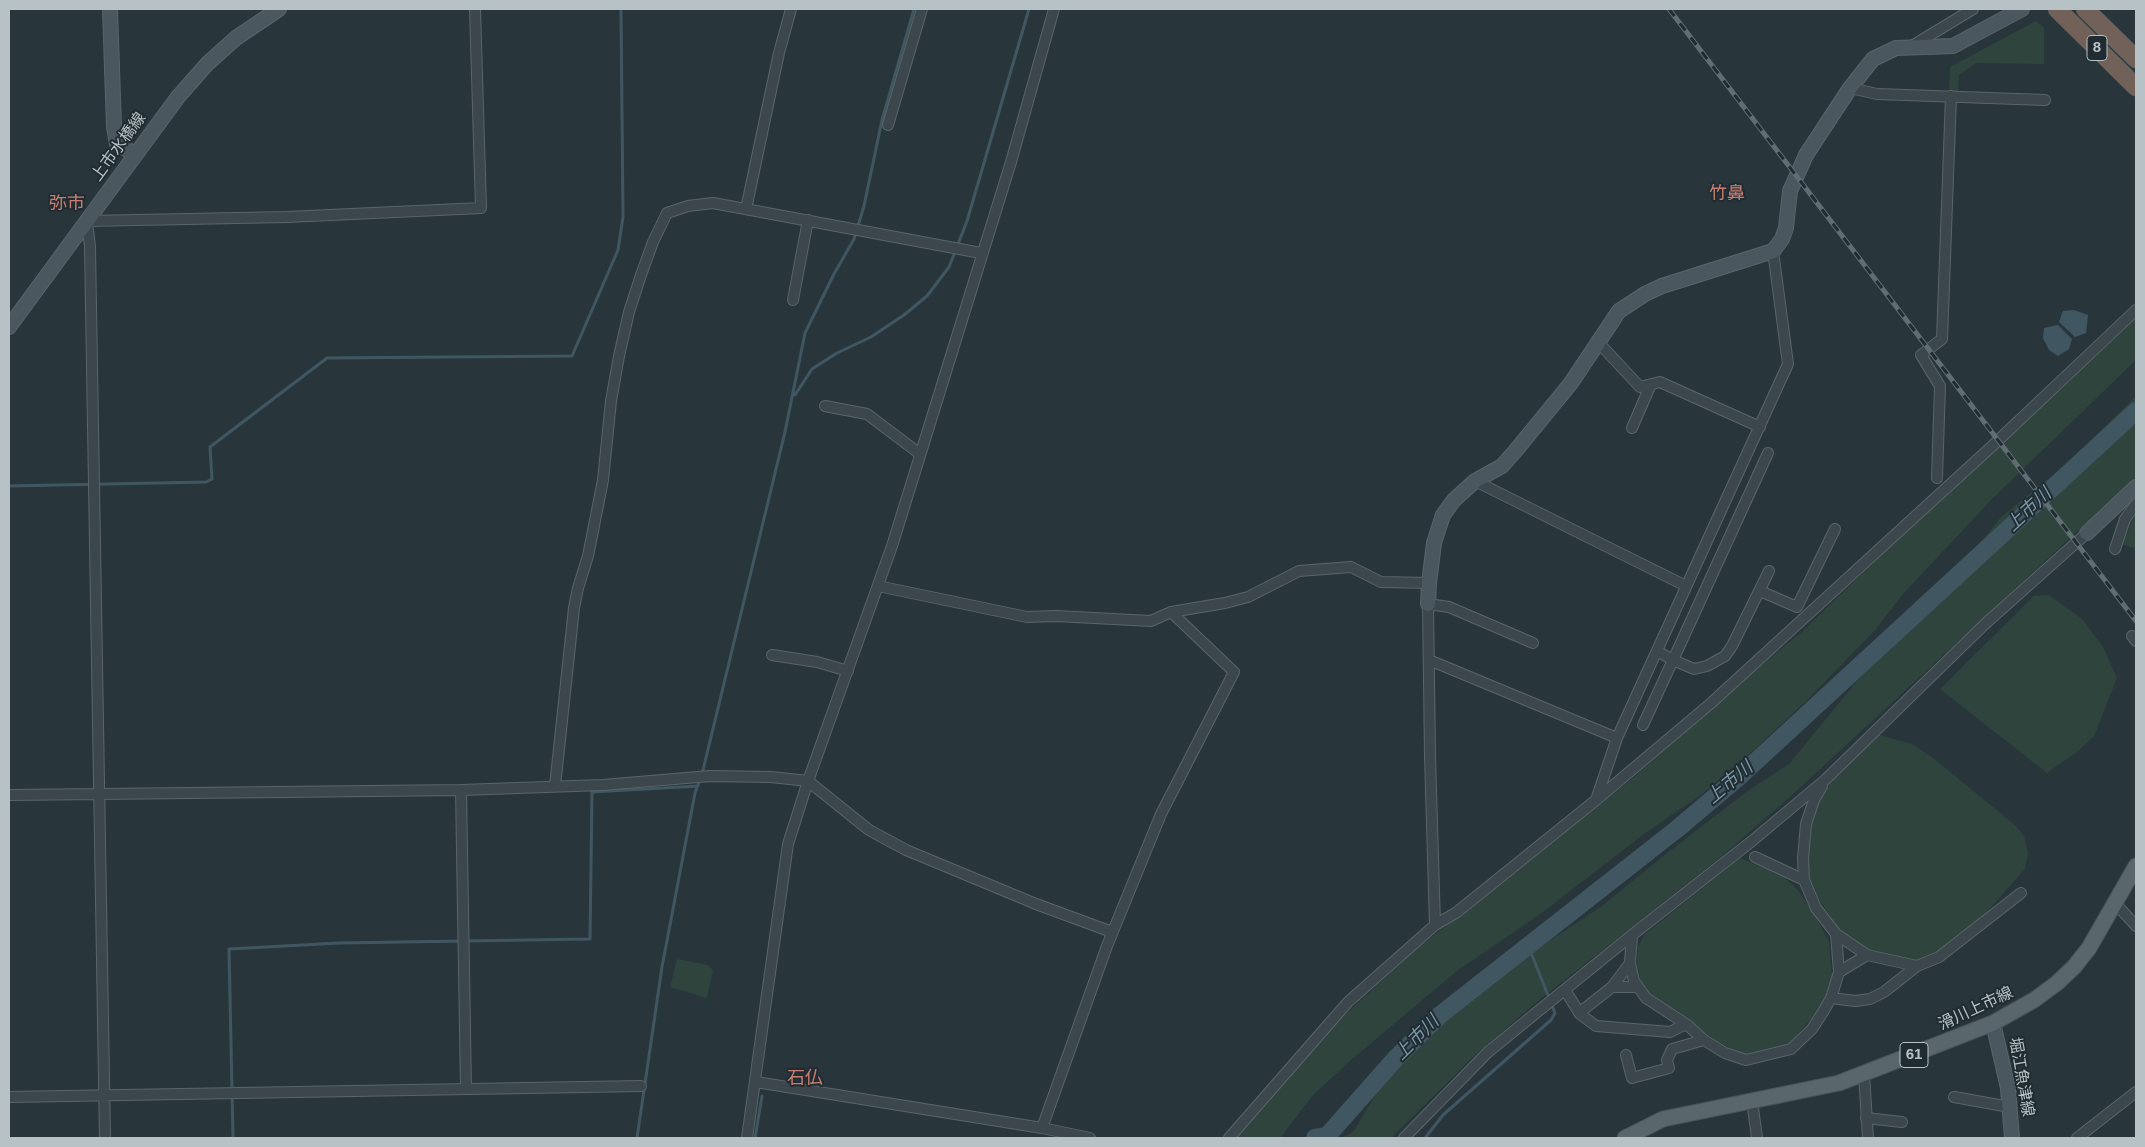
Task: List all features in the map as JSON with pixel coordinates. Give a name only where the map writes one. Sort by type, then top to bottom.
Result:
[{"type":"highway","name":"8","points":[[2057,9],[2136,87]]},
{"type":"highway","name":"8","points":[[2085,9],[2136,59]]},
{"type":"main road","name":"滑川上市線","points":[[1625,1138],[1663,1119],[1839,1083],[1993,1023],[2034,1000],[2068,972],[2089,948],[2116,904],[2136,866]]},
{"type":"street","points":[[110,9],[114,127],[118,144],[135,154]]},
{"type":"street","name":"上市水橋線","points":[[9,327],[135,154],[207,64],[236,38],[279,9]]},
{"type":"street","points":[[105,1138],[90,247],[88,221],[287,217],[480,208],[475,9]]},
{"type":"street","points":[[746,209],[790,9]]},
{"type":"street","points":[[888,125],[922,9]]},
{"type":"street","points":[[747,1138],[788,844],[808,781],[878,586],[1010,162],[1054,9]]},
{"type":"street","points":[[1435,926],[1428,604],[1434,543],[1443,515],[1454,500],[1475,481],[1502,466],[1517,449],[1571,383],[1619,311],[1645,294],[1662,286],[1773,251],[1782,239],[1786,228],[1790,191],[1806,155],[1850,88],[1873,59],[1896,48],[1953,46],[2022,9]]},
{"type":"street","points":[[1912,46],[1966,10]]},
{"type":"street","points":[[1850,88],[1877,94],[2044,100]]},
{"type":"street","points":[[1937,478],[1940,386],[1921,355],[1942,339],[1951,96]]},
{"type":"street","points":[[555,786],[575,602],[588,556],[603,480],[611,401],[619,356],[629,312],[641,275],[653,242],[667,213],[688,206],[714,203],[981,253]]},
{"type":"street","points":[[793,300],[808,220]]},
{"type":"street","points":[[1596,800],[1616,738],[1788,364],[1773,251]]},
{"type":"street","points":[[1229,1138],[1348,1002],[1435,926],[1457,912],[1596,800],[1710,704],[1990,448],[2136,310]]},
{"type":"street","points":[[1598,342],[1640,387],[1660,382],[1760,427]]},
{"type":"street","points":[[1632,428],[1651,384]]},
{"type":"street","points":[[825,406],[867,414],[920,454]]},
{"type":"street","points":[[1643,725],[1768,453]]},
{"type":"street","points":[[1475,481],[1686,586]]},
{"type":"street","points":[[1404,1138],[1488,1052],[1752,841],[1825,780],[1985,624],[2136,487]]},
{"type":"street","points":[[2115,549],[2125,519],[2136,504]]},
{"type":"street","points":[[1760,591],[1797,607],[1835,529]]},
{"type":"street","points":[[878,586],[1027,617],[1056,616],[1151,621],[1171,612],[1248,597],[1299,571],[1350,567],[1381,582],[1429,583]]},
{"type":"street","points":[[1656,651],[1694,668],[1707,666],[1724,656],[1732,646],[1769,572]]},
{"type":"street","points":[[1428,604],[1449,606],[1533,643]]},
{"type":"street","points":[[1042,1128],[1112,932],[1161,814],[1234,672],[1171,612]]},
{"type":"street","points":[[772,655],[817,662],[848,672]]},
{"type":"street","points":[[1429,660],[1616,738]]},
{"type":"street","points":[[9,795],[461,790],[603,785],[710,776],[771,776],[808,781],[869,830],[906,850],[1036,904],[1112,932]]},
{"type":"street","points":[[1825,780],[1814,800],[1806,824],[1803,858],[1804,880],[1816,908],[1836,934],[1867,955],[1917,966]]},
{"type":"street","points":[[461,790],[466,1089]]},
{"type":"street","points":[[1755,857],[1804,880]]},
{"type":"street","points":[[1831,998],[1855,1001],[1870,999],[1884,992],[1917,966],[1940,957],[2021,893]]},
{"type":"street","points":[[2116,904],[2136,926]]},
{"type":"street","points":[[1632,935],[1630,963],[1634,981],[1646,998],[1686,1024],[1704,1040],[1725,1053],[1746,1060],[1790,1049],[1812,1030],[1831,998],[1839,972],[1836,934]]},
{"type":"street","points":[[1839,972],[1867,955]]},
{"type":"street","points":[[1579,1013],[1612,987],[1630,963]]},
{"type":"street","points":[[1612,987],[1638,987]]},
{"type":"street","points":[[1565,990],[1579,1013],[1596,1026],[1638,1031],[1670,1032],[1686,1024]]},
{"type":"street","name":"堀江魚津線","points":[[1993,1023],[2008,1088],[2012,1138]]},
{"type":"street","points":[[1626,1055],[1632,1078],[1669,1068],[1667,1060],[1672,1049],[1704,1040]]},
{"type":"street","points":[[1864,1074],[1868,1138]]},
{"type":"street","points":[[756,1082],[1042,1128],[1090,1138]]},
{"type":"street","points":[[9,1097],[641,1086]]},
{"type":"street","points":[[2077,1138],[2136,1092]]},
{"type":"street","points":[[1954,1098],[2010,1107]]},
{"type":"street","points":[[1752,1100],[1757,1138]]},
{"type":"street","points":[[1866,1118],[1902,1122]]},
{"type":"green space","points":[[2036,21],[2044,27],[2044,64],[1976,63],[1959,75],[1958,94],[1949,94],[1950,67]]},
{"type":"green space","points":[[2136,317],[2136,360],[1992,499],[1903,594],[1875,630],[1808,699],[1753,751],[1701,795],[1644,834],[1539,915],[1458,970],[1351,1060],[1313,1095],[1280,1138],[1233,1138],[1335,1024],[1414,951],[1633,778],[1744,679],[1803,631],[1958,481]]},
{"type":"green space","points":[[2136,396],[2136,477],[1791,796],[1722,856],[1534,1004],[1474,1056],[1391,1138],[1342,1138],[1354,1131],[1401,1045],[1480,991],[1515,964],[1602,906],[1749,790],[1789,764],[1862,675],[1926,613],[2001,517],[2067,464]]},
{"type":"green space","points":[[2136,513],[2136,549],[2122,544]]},
{"type":"green space","points":[[2049,595],[2082,619],[2103,647],[2117,678],[2094,736],[2078,751],[2047,773],[1940,689],[2034,596]]},
{"type":"green space","points":[[1876,734],[1912,744],[1933,758],[2015,825],[2024,836],[2028,853],[2025,869],[1986,913],[1945,948],[1926,959],[1907,961],[1866,950],[1840,932],[1809,883],[1807,848],[1814,811],[1830,781]]},
{"type":"green space","points":[[1740,858],[1783,876],[1798,890],[1829,942],[1832,976],[1822,1007],[1789,1043],[1742,1055],[1715,1040],[1652,997],[1642,986],[1637,963],[1638,947],[1644,935]]},
{"type":"green space","points":[[677,959],[708,965],[713,970],[707,998],[670,987]]},
{"type":"water","points":[[2074,310],[2088,315],[2086,333],[2075,337],[2059,322],[2063,311]]},
{"type":"water","points":[[2058,325],[2072,339],[2069,349],[2058,356],[2049,350],[2043,338],[2044,328]]},
{"type":"waterway","points":[[9,486],[206,482],[212,479],[210,447],[327,358],[572,356],[618,250],[623,217],[621,9]]},
{"type":"waterway","points":[[702,774],[785,432],[805,333],[834,274],[854,239],[864,206],[882,120],[914,9]]},
{"type":"waterway","points":[[795,395],[812,369],[837,353],[871,337],[904,315],[927,296],[949,267],[967,221],[1029,9]]},
{"type":"waterway","name":"上市川","points":[[1315,1138],[1327,1136],[1396,1058],[1440,1015],[1677,829],[1741,775],[2136,411]]},
{"type":"waterway","points":[[637,1138],[662,967],[695,793],[700,779]]},
{"type":"waterway","points":[[233,1138],[229,949],[339,943],[590,939],[592,792],[698,786]]},
{"type":"waterway","points":[[1425,1138],[1443,1115],[1551,1020],[1555,1013],[1528,945]]},
{"type":"waterway","points":[[755,1138],[762,1096]]},
{"type":"railway","points":[[1669,9],[2136,621]]},
{"type":"district","name":"竹鼻","points":[[1727,194]]},
{"type":"district","name":"弥市","points":[[67,204]]},
{"type":"district","name":"石仏","points":[[805,1079]]}]
